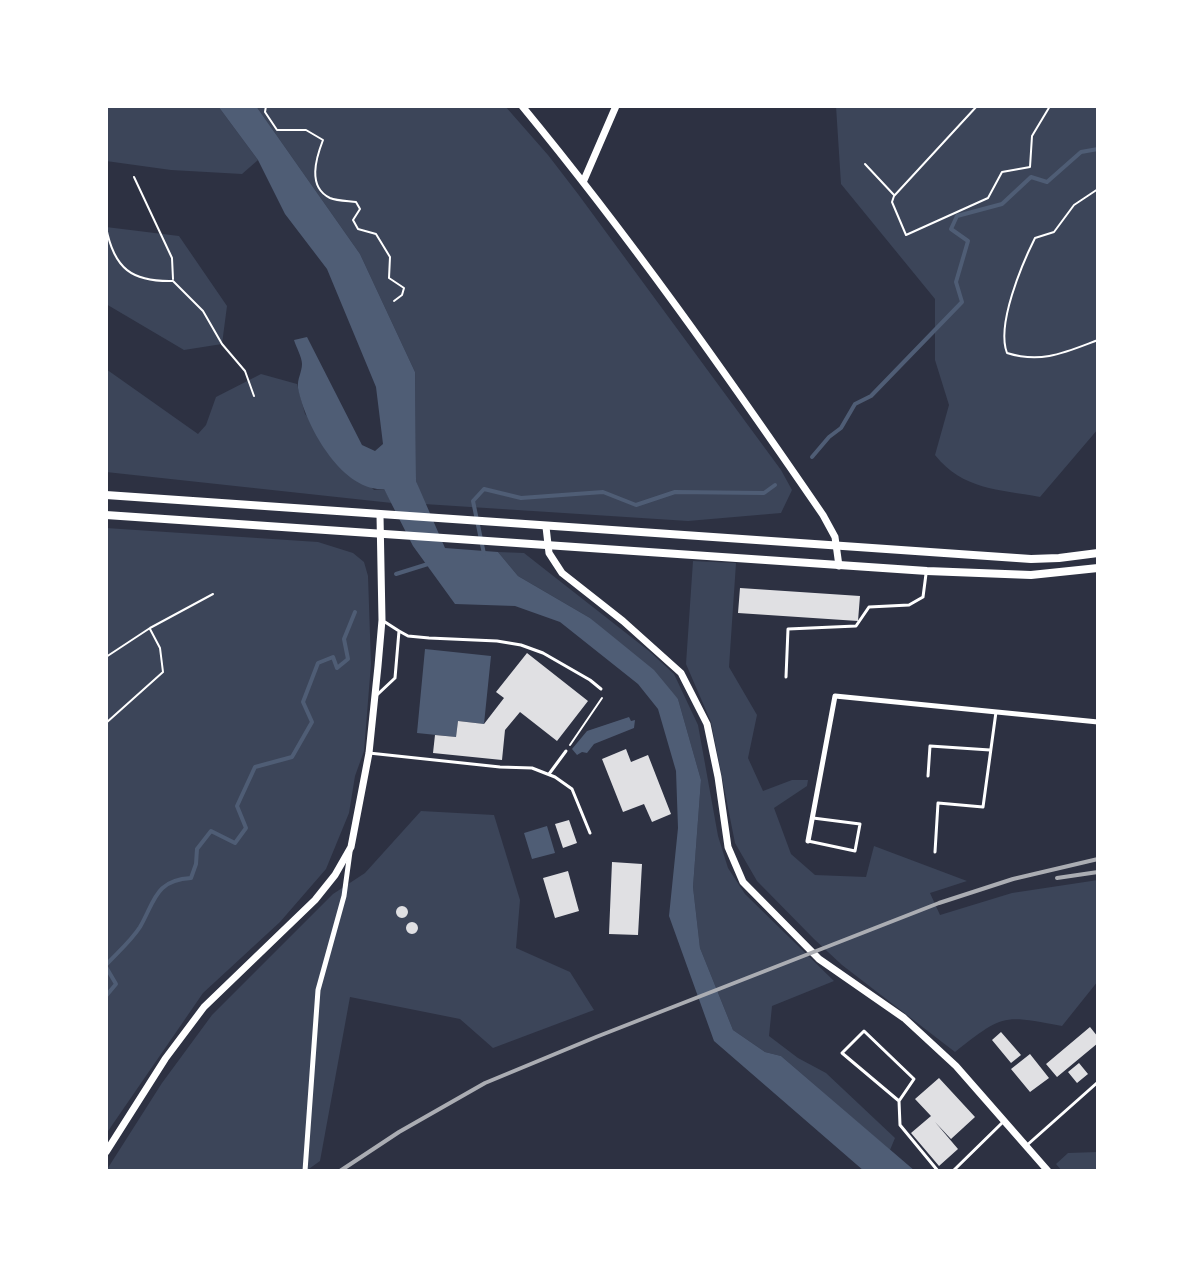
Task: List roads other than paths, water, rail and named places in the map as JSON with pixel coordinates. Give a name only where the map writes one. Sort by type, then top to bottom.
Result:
[{"type":"main road","points":[[106,495],[838,547],[1045,559],[1098,553]]},
{"type":"main road","points":[[106,515],[927,571],[1031,575],[1098,568]]},
{"type":"street","points":[[522,106],[584,180],[712,353],[823,515],[838,547],[839,566]]},
{"type":"street","points":[[584,180],[616,106]]},
{"type":"street","points":[[305,1171],[318,990],[344,896],[369,753],[382,620],[380,515]]},
{"type":"street","points":[[546,527],[547,546],[562,573],[623,621],[681,673],[707,724],[728,847],[743,882],[819,959],[914,1028],[956,1066],[1048,1171]]},
{"type":"street","points":[[808,841],[835,696],[1098,722]]},
{"type":"street","points":[[106,1152],[165,1059],[204,1007],[315,900],[335,875],[351,847]]},
{"type":"lane","points":[[786,677],[788,629],[856,626],[869,607],[909,605],[923,597],[927,571]]},
{"type":"lane","points":[[382,620],[408,636],[521,645],[543,653],[601,689]]},
{"type":"lane","points":[[375,697],[395,678],[399,631]]},
{"type":"lane","points":[[935,852],[938,803],[983,807],[996,712]]},
{"type":"lane","points":[[928,776],[930,746],[990,750]]},
{"type":"lane","points":[[549,774],[566,751]]},
{"type":"lane","points":[[369,753],[532,768],[549,774],[572,789],[590,833]]},
{"type":"lane","points":[[808,841],[855,851],[860,824],[813,818]]},
{"type":"lane","points":[[899,1101],[842,1053],[864,1031],[914,1079],[899,1101],[900,1125],[938,1171]]},
{"type":"lane","points":[[1026,1146],[1098,1082]]},
{"type":"lane","points":[[953,1171],[1004,1121]]},
{"type":"waterway","points":[[812,457],[841,428],[855,404],[871,396],[962,302],[956,282],[968,241],[951,229],[957,216],[1002,204],[1031,177],[1047,182],[1081,152],[1098,149]]},
{"type":"waterway","points":[[484,554],[473,501],[484,489],[521,498],[603,492],[636,505],[675,492],[764,493],[775,485]]},
{"type":"waterway","points":[[396,574],[428,564]]},
{"type":"waterway","points":[[106,965],[140,927],[163,888],[191,878],[197,849],[211,831],[235,843],[246,828],[237,806],[255,767],[292,757],[312,722],[303,702],[318,663],[333,657],[337,668],[348,659],[344,639],[355,612]]},
{"type":"waterway","points":[[106,967],[116,984],[106,996]]},
{"type":"railway","points":[[340,1171],[399,1132],[485,1083],[596,1037],[939,903],[1013,879],[1098,859]]},
{"type":"railway","points":[[1057,878],[1098,872]]}]
